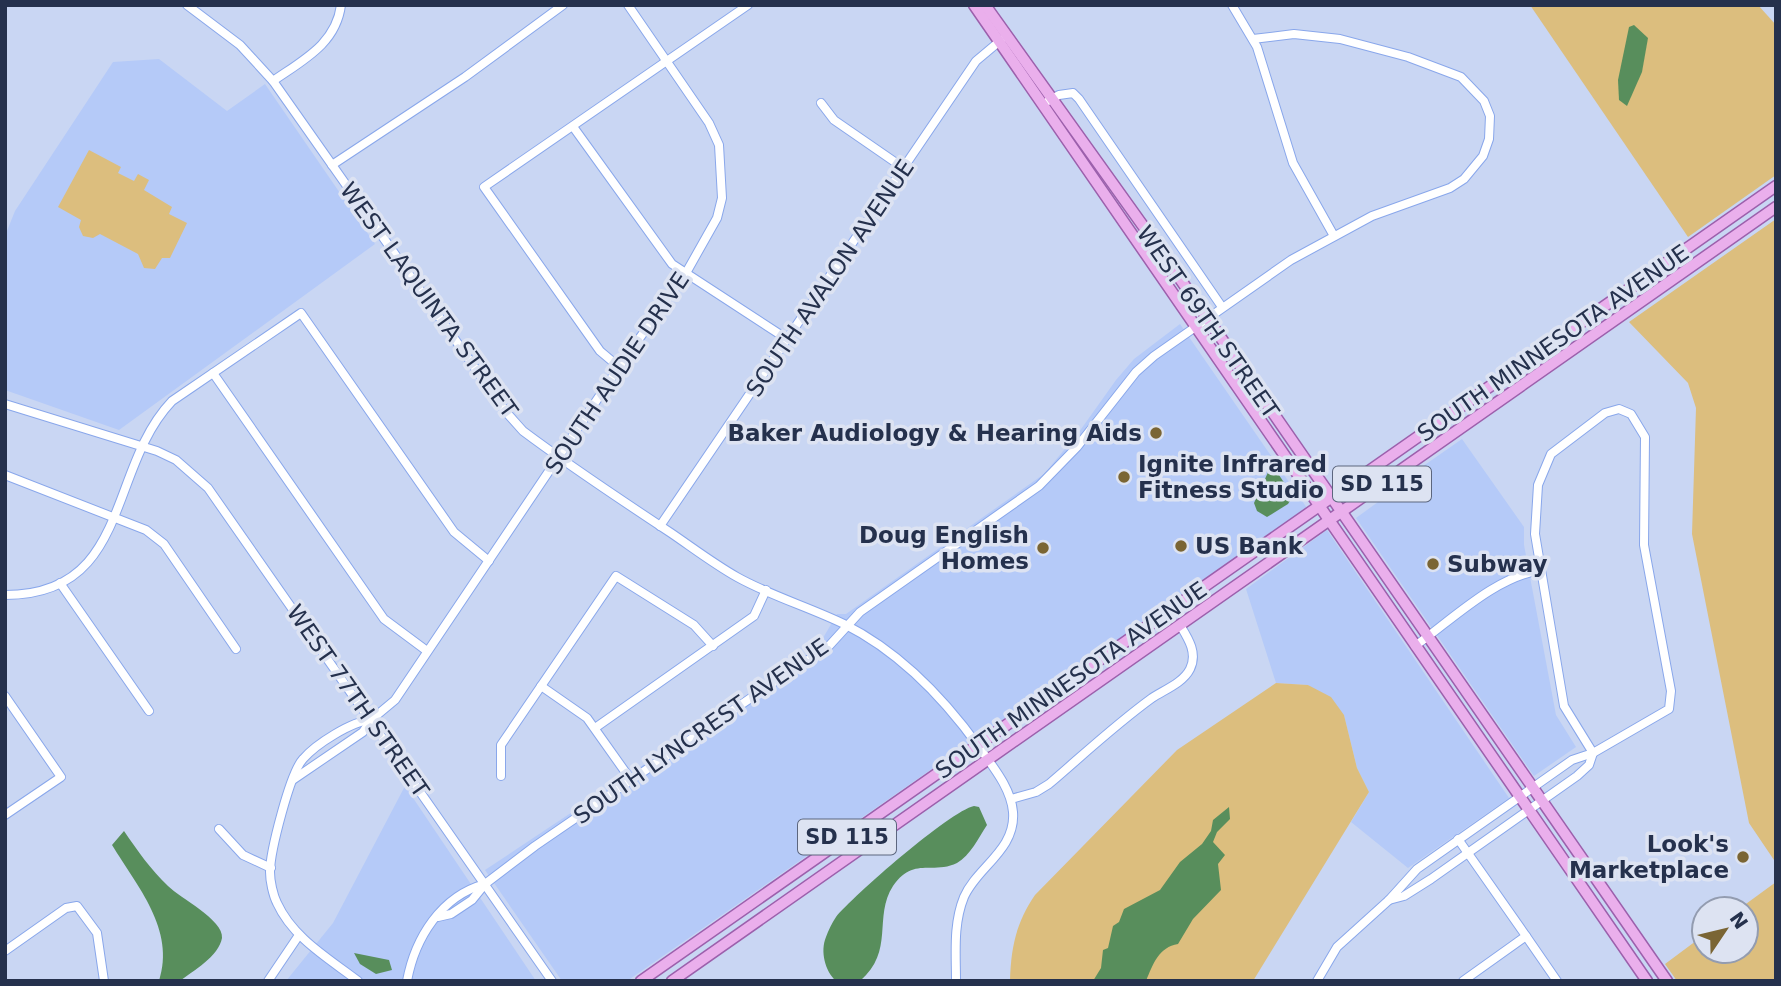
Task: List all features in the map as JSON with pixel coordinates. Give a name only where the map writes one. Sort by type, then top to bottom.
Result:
[{"type":"main road","name":"WEST 69TH STREET","points":[[974,5],[1003,39],[1047,102],[1329,522],[1647,981]]},
{"type":"main road","name":"WEST 69TH STREET","points":[[985,5],[1003,39]]},
{"type":"main road","name":"WEST 69TH STREET","points":[[1047,102],[1207,317],[1330,499],[1667,981]]},
{"type":"main road","name":"SOUTH MINNESOTA AVENUE","points":[[641,981],[1776,186]]},
{"type":"main road","name":"SOUTH MINNESOTA AVENUE","points":[[672,981],[1776,207]]},
{"type":"street","name":"WEST LAQUINTA STREET","points":[[187,5],[240,46],[273,81],[506,412],[523,431],[559,458],[738,577],[846,625],[908,666],[938,694],[978,745],[1011,799]]},
{"type":"street","points":[[273,81],[322,47],[339,19],[341,5]]},
{"type":"street","points":[[332,165],[465,77],[563,5]]},
{"type":"street","name":"SOUTH AUDIE DRIVE","points":[[271,868],[272,850],[294,779],[363,732],[372,720],[396,700],[619,367],[686,273],[717,218],[722,172],[719,145],[709,123],[628,5]]},
{"type":"street","points":[[619,367],[600,351],[484,187],[574,128],[748,5]]},
{"type":"street","points":[[1232,5],[1253,39],[1293,163],[1334,236]]},
{"type":"street","name":"SOUTH LYNCREST AVENUE","points":[[406,980],[420,940],[444,905],[466,890],[485,884],[631,780],[811,660],[828,647],[846,625],[916,571],[1039,486],[1077,447],[1136,372],[1207,317],[1291,260],[1334,236],[1391,207],[1430,196],[1464,179],[1476,167],[1489,139],[1490,117],[1484,101],[1461,77],[1367,45],[1294,34],[1253,39]]},
{"type":"street","name":"SOUTH AVALON AVENUE","points":[[660,526],[976,61],[1003,39]]},
{"type":"street","name":"WEST 69TH STREET","points":[[1047,102],[1065,93],[1073,93],[1079,99],[1222,307]]},
{"type":"street","points":[[821,103],[834,120],[905,169]]},
{"type":"street","points":[[574,128],[663,254],[686,273],[787,340]]},
{"type":"street","points":[[5,595],[37,593],[60,583],[93,559],[105,543],[141,445],[159,414],[172,401],[301,313],[454,532],[489,561]]},
{"type":"street","points":[[213,373],[384,619],[427,651]]},
{"type":"street","name":"WEST 77TH STREET","points":[[5,404],[141,445],[176,460],[194,474],[223,505],[552,981]]},
{"type":"street","points":[[1317,981],[1337,947],[1389,900],[1417,869],[1572,760],[1593,753],[1656,718],[1672,702],[1644,545],[1645,437],[1637,421],[1625,410],[1614,409],[1560,445],[1546,462],[1538,485],[1535,508],[1535,534],[1564,706],[1593,753]]},
{"type":"street","points":[[5,475],[146,530],[164,544],[236,649]]},
{"type":"street","points":[[1415,646],[1498,587],[1526,573],[1541,570]]},
{"type":"street","points":[[501,776],[501,745],[616,576],[622,577],[694,625],[713,646]]},
{"type":"street","points":[[60,583],[149,711]]},
{"type":"street","points":[[595,729],[754,616],[766,590]]},
{"type":"street","points":[[956,981],[956,926],[960,909],[965,894],[999,854],[1012,828],[1011,799],[1035,792],[1049,784],[1153,698],[1182,679],[1190,669],[1194,656],[1191,642],[1180,625]]},
{"type":"street","points":[[541,686],[587,718],[631,780]]},
{"type":"street","points":[[5,696],[61,777],[5,815]]},
{"type":"street","points":[[1389,900],[1404,896],[1542,801],[1588,765],[1593,753]]},
{"type":"street","points":[[219,829],[243,855],[271,868],[276,901],[299,935],[358,981]]},
{"type":"street","points":[[1458,839],[1557,981]]},
{"type":"street","points":[[5,951],[66,908],[77,906],[97,933],[104,981]]},
{"type":"street","points":[[268,981],[299,935]]},
{"type":"street","points":[[1463,981],[1527,936]]},
{"type":"shaded area","points":[[1530,5],[1758,5],[1776,25],[1776,175],[1688,237]]},
{"type":"shaded area","points":[[1634,25],[1648,38],[1642,72],[1627,106],[1619,100],[1618,80],[1629,27]]},
{"type":"shaded area","points":[[159,59],[227,111],[265,84],[375,244],[119,430],[5,390],[5,236],[15,211],[113,62]]},
{"type":"shaded area","points":[[89,150],[121,167],[118,173],[134,181],[138,174],[149,180],[144,190],[172,207],[169,214],[187,223],[170,258],[162,258],[155,269],[144,268],[138,254],[100,234],[93,238],[83,236],[79,227],[81,220],[58,207]]},
{"type":"shaded area","points":[[1776,219],[1776,863],[1749,823],[1692,534],[1696,408],[1688,383],[1629,322]]},
{"type":"shaded area","points":[[1180,324],[1307,508],[627,981],[562,981],[485,870],[816,650],[837,614],[846,614],[1044,474],[1134,359]]},
{"type":"shaded area","points":[[1462,439],[1524,527],[1524,545],[1556,715],[1576,747],[1534,776],[1356,518],[1378,502],[1383,494]]},
{"type":"shaded area","points":[[1270,468],[1277,472],[1293,496],[1288,504],[1267,517],[1257,511],[1254,503]]},
{"type":"shaded area","points":[[1327,530],[1509,798],[1408,868],[1351,822],[1369,792],[1357,768],[1344,715],[1308,685],[1276,683],[1246,589]]},
{"type":"shaded area","points":[[1276,683],[1308,685],[1331,697],[1344,715],[1357,768],[1369,792],[1253,981],[1010,981],[1016,936],[1023,915],[1035,895],[1177,750]]},
{"type":"shaded area","points":[[405,786],[536,981],[286,981],[333,923]]},
{"type":"shaded area","points":[[974,806],[979,807],[987,825],[970,851],[957,863],[908,871],[901,877],[887,898],[881,946],[871,970],[860,981],[836,981],[826,966],[823,948],[836,917],[924,838],[962,811]]},
{"type":"shaded area","points":[[1229,807],[1230,819],[1217,832],[1213,842],[1225,855],[1218,864],[1221,890],[1193,919],[1178,944],[1161,953],[1146,981],[1093,981],[1101,968],[1103,950],[1108,948],[1113,926],[1119,922],[1124,909],[1160,890],[1180,862],[1202,844],[1211,831],[1213,820]]},
{"type":"shaded area","points":[[124,831],[162,880],[209,917],[221,931],[222,938],[216,951],[180,981],[159,981],[163,962],[158,926],[142,893],[112,845]]},
{"type":"shaded area","points":[[1776,882],[1776,981],[1677,981],[1665,964],[1690,945],[1690,965],[1760,965],[1758,895]]},
{"type":"shaded area","points":[[354,953],[389,960],[392,970],[376,974],[360,964]]},
{"type":"place","name":"Baker Audiology & Hearing Aids","points":[[1156,433]]},
{"type":"place","name":"Ignite Infrared Fitness Studio","points":[[1124,477]]},
{"type":"place","name":"US Bank","points":[[1181,546]]},
{"type":"place","name":"Doug English Homes","points":[[1043,548]]},
{"type":"place","name":"Subway","points":[[1433,564]]},
{"type":"place","name":"Look's Marketplace","points":[[1743,857]]}]
